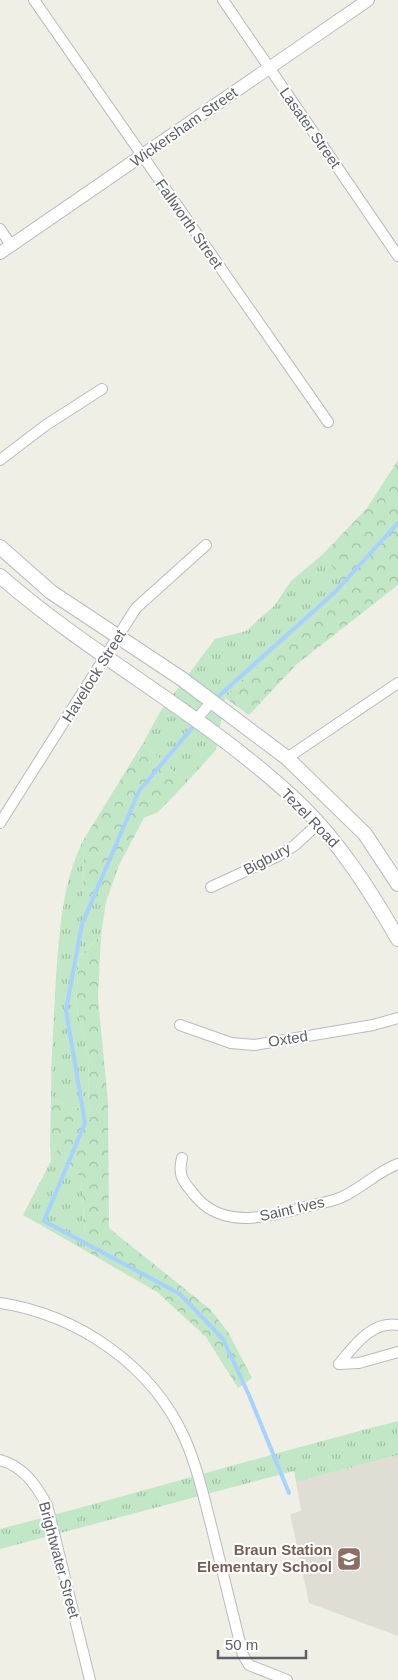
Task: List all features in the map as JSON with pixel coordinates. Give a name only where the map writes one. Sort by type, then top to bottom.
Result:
[{"type":"main road","name":"Tezel Road","points":[[0,548],[51,592],[212,701],[287,758],[365,834],[398,884]]},
{"type":"main road","name":"Tezel Road","points":[[0,576],[57,623],[196,720],[269,777],[318,824],[346,856],[398,939]]},
{"type":"street","name":"Fallworth Street","points":[[34,0],[328,422]]},
{"type":"street","name":"Lasater Street","points":[[223,0],[398,256]]},
{"type":"street","name":"Wickersham Street","points":[[0,253],[368,0]]},
{"type":"street","points":[[0,229],[11,245]]},
{"type":"street","points":[[0,460],[46,425],[102,389]]},
{"type":"street","name":"Havelock Street","points":[[0,823],[136,608],[144,598],[206,545]]},
{"type":"street","points":[[287,758],[398,683]]},
{"type":"street","points":[[196,720],[212,701]]},
{"type":"street","name":"Bigbury","points":[[211,887],[278,856],[295,845],[318,824]]},
{"type":"street","name":"Oxted","points":[[180,1025],[231,1043],[254,1045],[373,1026],[398,1018]]},
{"type":"street","name":"Saint Ives","points":[[182,1158],[179,1170],[181,1178],[200,1200],[217,1211],[250,1219],[267,1217],[341,1198],[398,1164]]},
{"type":"street","points":[[0,1303],[46,1314],[89,1333],[104,1342],[139,1373],[155,1391],[184,1437],[191,1454],[201,1485],[243,1655],[249,1665],[287,1680]]},
{"type":"street","points":[[398,1325],[389,1323],[365,1334],[339,1364],[359,1363],[398,1352]]},
{"type":"street","name":"Brightwater Street","points":[[0,1460],[24,1473],[35,1484],[47,1505],[90,1680]]},
{"type":"shaded area","name":"Braun Station Elementary School","points":[[398,1455],[398,1636],[309,1603],[290,1514],[301,1511],[296,1482]]},
{"type":"green space","points":[[398,460],[398,585],[297,664],[249,715],[225,698],[346,588],[323,554],[367,508]]},
{"type":"green space","points":[[323,554],[346,588],[225,698],[216,750],[186,783],[143,743],[160,712],[215,639],[246,631],[274,606],[291,581]]},
{"type":"green space","points":[[143,743],[186,783],[158,812],[144,818],[119,865],[106,902],[83,897],[84,839]]},
{"type":"green space","points":[[84,839],[83,896],[106,902],[101,935],[79,957],[76,1004],[88,1054],[89,1112],[51,1099],[56,976],[63,906],[71,872]]},
{"type":"green space","points":[[101,935],[98,999],[108,1102],[109,1228],[211,1310],[228,1332],[252,1378],[238,1388],[206,1337],[157,1292],[86,1251],[81,1178],[50,1144],[51,1099],[89,1112],[88,1054],[76,1004],[79,957]]},
{"type":"green space","points":[[50,1144],[81,1178],[86,1251],[23,1215],[51,1161]]},
{"type":"green space","points":[[398,1421],[398,1455],[296,1482],[294,1471],[0,1549],[0,1529]]},
{"type":"waterway","points":[[220,695],[335,592],[398,523]]},
{"type":"waterway","points":[[192,728],[139,791],[82,924],[66,1010],[85,1123],[44,1221],[180,1294],[223,1339],[249,1395],[289,1493]]},
{"type":"place","name":"Braun Station Elementary School","points":[[349,1559]]}]
